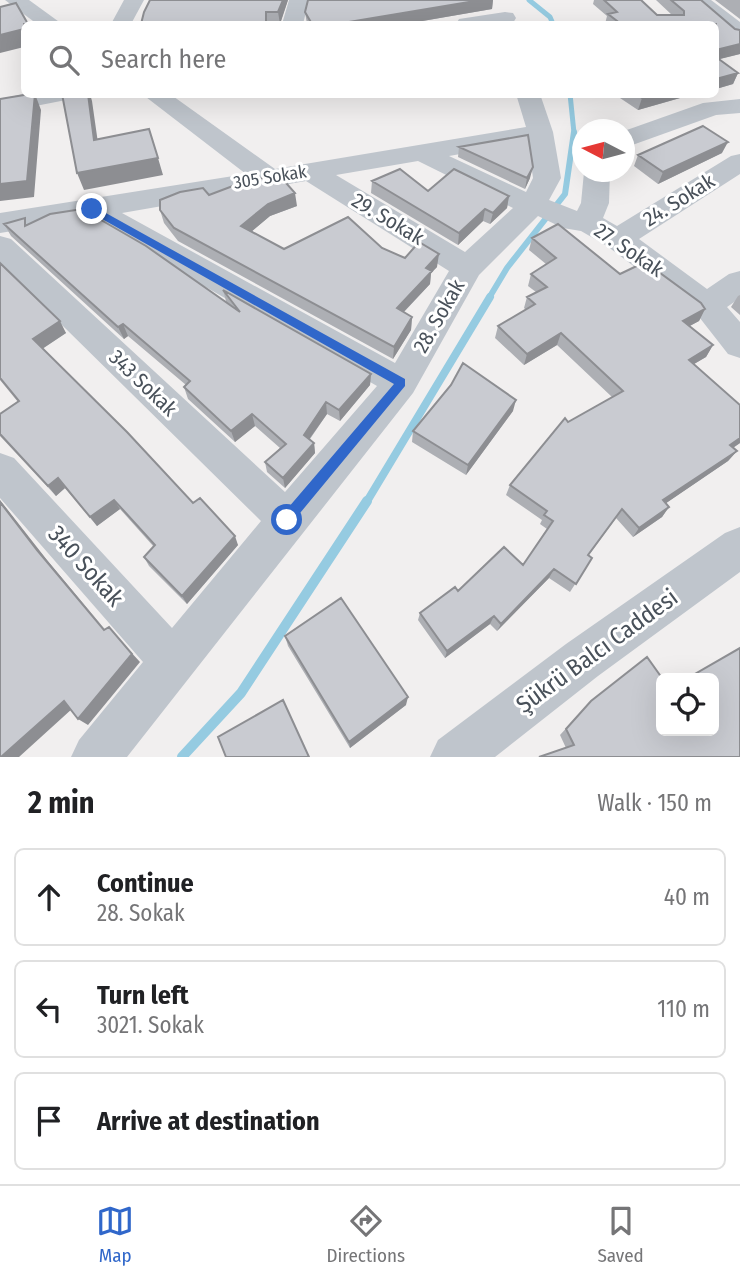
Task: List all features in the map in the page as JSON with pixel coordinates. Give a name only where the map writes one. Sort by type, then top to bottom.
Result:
[{"type":"street","points":[[15,0],[46,21]]},
{"type":"street","points":[[123,21],[134,0]]},
{"type":"street","points":[[294,21],[299,0]]},
{"type":"street","points":[[698,0],[740,33]]},
{"type":"street","points":[[478,21],[504,14]]},
{"type":"street","points":[[0,106],[41,98]]},
{"type":"street","points":[[159,98],[268,177]]},
{"type":"street","name":"28. Sokak","points":[[96,757],[401,383],[467,268],[538,207],[547,178],[540,132],[529,98]]},
{"type":"street","points":[[635,136],[712,108],[740,107]]},
{"type":"street","name":"305 Sokak","points":[[0,222],[92,209],[540,132]]},
{"type":"street","name":"27. Sokak","points":[[422,153],[538,207],[618,239],[707,305],[740,345]]},
{"type":"street","name":"24. Sokak","points":[[618,239],[740,162]]},
{"type":"street","name":"29. Sokak","points":[[309,171],[467,268]]},
{"type":"street","points":[[580,222],[595,203],[596,182]]},
{"type":"street","points":[[92,209],[401,383]]},
{"type":"street","name":"343 Sokak","points":[[0,246],[287,520]]},
{"type":"street","points":[[707,305],[740,282]]},
{"type":"street","name":"340 Sokak","points":[[0,470],[172,661]]},
{"type":"street","name":"Şükrü Balcı Caddesi","points":[[455,757],[582,660],[740,547]]},
{"type":"building","points":[[150,0],[283,0],[278,12],[266,12],[266,21],[142,21]]},
{"type":"building","points":[[308,0],[481,0],[355,21],[310,21],[305,12]]},
{"type":"building","points":[[604,0],[641,0],[657,15],[684,15],[684,11],[671,0],[701,0],[735,29],[740,30],[740,44],[719,49],[719,21],[617,21],[608,14],[617,12]]},
{"type":"building","points":[[16,3],[26,21],[21,21],[21,30],[0,35],[0,7]]},
{"type":"building","points":[[719,59],[738,73],[719,78]]},
{"type":"building","points":[[21,96],[21,98],[35,98],[27,181],[0,184],[0,99]]},
{"type":"building","points":[[63,98],[89,98],[94,140],[149,129],[158,158],[77,173]]},
{"type":"building","points":[[703,126],[728,142],[663,172],[638,155]]},
{"type":"building","points":[[528,135],[533,167],[527,178],[459,147]]},
{"type":"building","points":[[400,169],[428,191],[454,169],[509,196],[493,213],[485,209],[459,233],[372,181]]},
{"type":"building","points":[[279,175],[295,193],[268,204],[241,226],[284,249],[348,217],[382,248],[405,258],[419,242],[439,254],[426,268],[432,271],[397,308],[412,317],[394,347],[174,228],[160,210],[160,200],[180,192],[203,188],[209,195],[246,181]]},
{"type":"building","points":[[82,209],[146,246],[240,312],[223,290],[371,374],[339,410],[326,402],[304,435],[314,443],[283,478],[265,462],[286,444],[252,414],[231,431],[184,387],[190,381],[123,324],[118,327],[4,224],[25,218],[25,226],[50,214]]},
{"type":"building","points":[[558,224],[620,274],[645,262],[701,303],[705,309],[683,321],[713,345],[689,360],[740,405],[740,438],[730,445],[737,451],[663,500],[669,507],[639,528],[622,509],[588,555],[592,558],[576,584],[554,569],[501,624],[494,616],[447,651],[420,613],[455,587],[458,591],[504,547],[523,565],[553,521],[544,515],[547,511],[510,485],[565,418],[568,422],[623,391],[561,333],[527,354],[498,326],[535,304],[527,297],[547,287],[531,274],[556,258],[532,238]]},
{"type":"building","points":[[0,263],[60,321],[33,339],[127,432],[193,503],[200,498],[235,536],[182,596],[144,557],[155,545],[114,500],[90,517],[58,478],[48,486],[0,434],[0,414],[19,401],[0,378]]},
{"type":"building","points":[[463,363],[516,400],[468,465],[413,431],[451,385]]},
{"type":"building","points":[[0,502],[104,630],[109,627],[132,654],[78,719],[64,701],[1,757],[0,757]]},
{"type":"building","points":[[341,598],[408,697],[349,742],[285,636]]},
{"type":"building","points":[[740,648],[740,757],[539,757],[574,745],[566,729],[591,701],[647,657],[658,673],[656,673],[656,736],[719,736],[719,673],[697,673]]},
{"type":"building","points":[[283,700],[309,757],[226,757],[218,737]]},
{"type":"waterway","points":[[529,0],[552,21]]},
{"type":"waterway","points":[[570,98],[573,119]]},
{"type":"waterway","points":[[489,298],[507,268],[565,194],[572,146]]},
{"type":"waterway","points":[[366,503],[490,297]]},
{"type":"waterway","points":[[182,757],[241,693],[367,501]]},
{"type":"route","points":[[92,209],[401,383],[287,520]]}]
